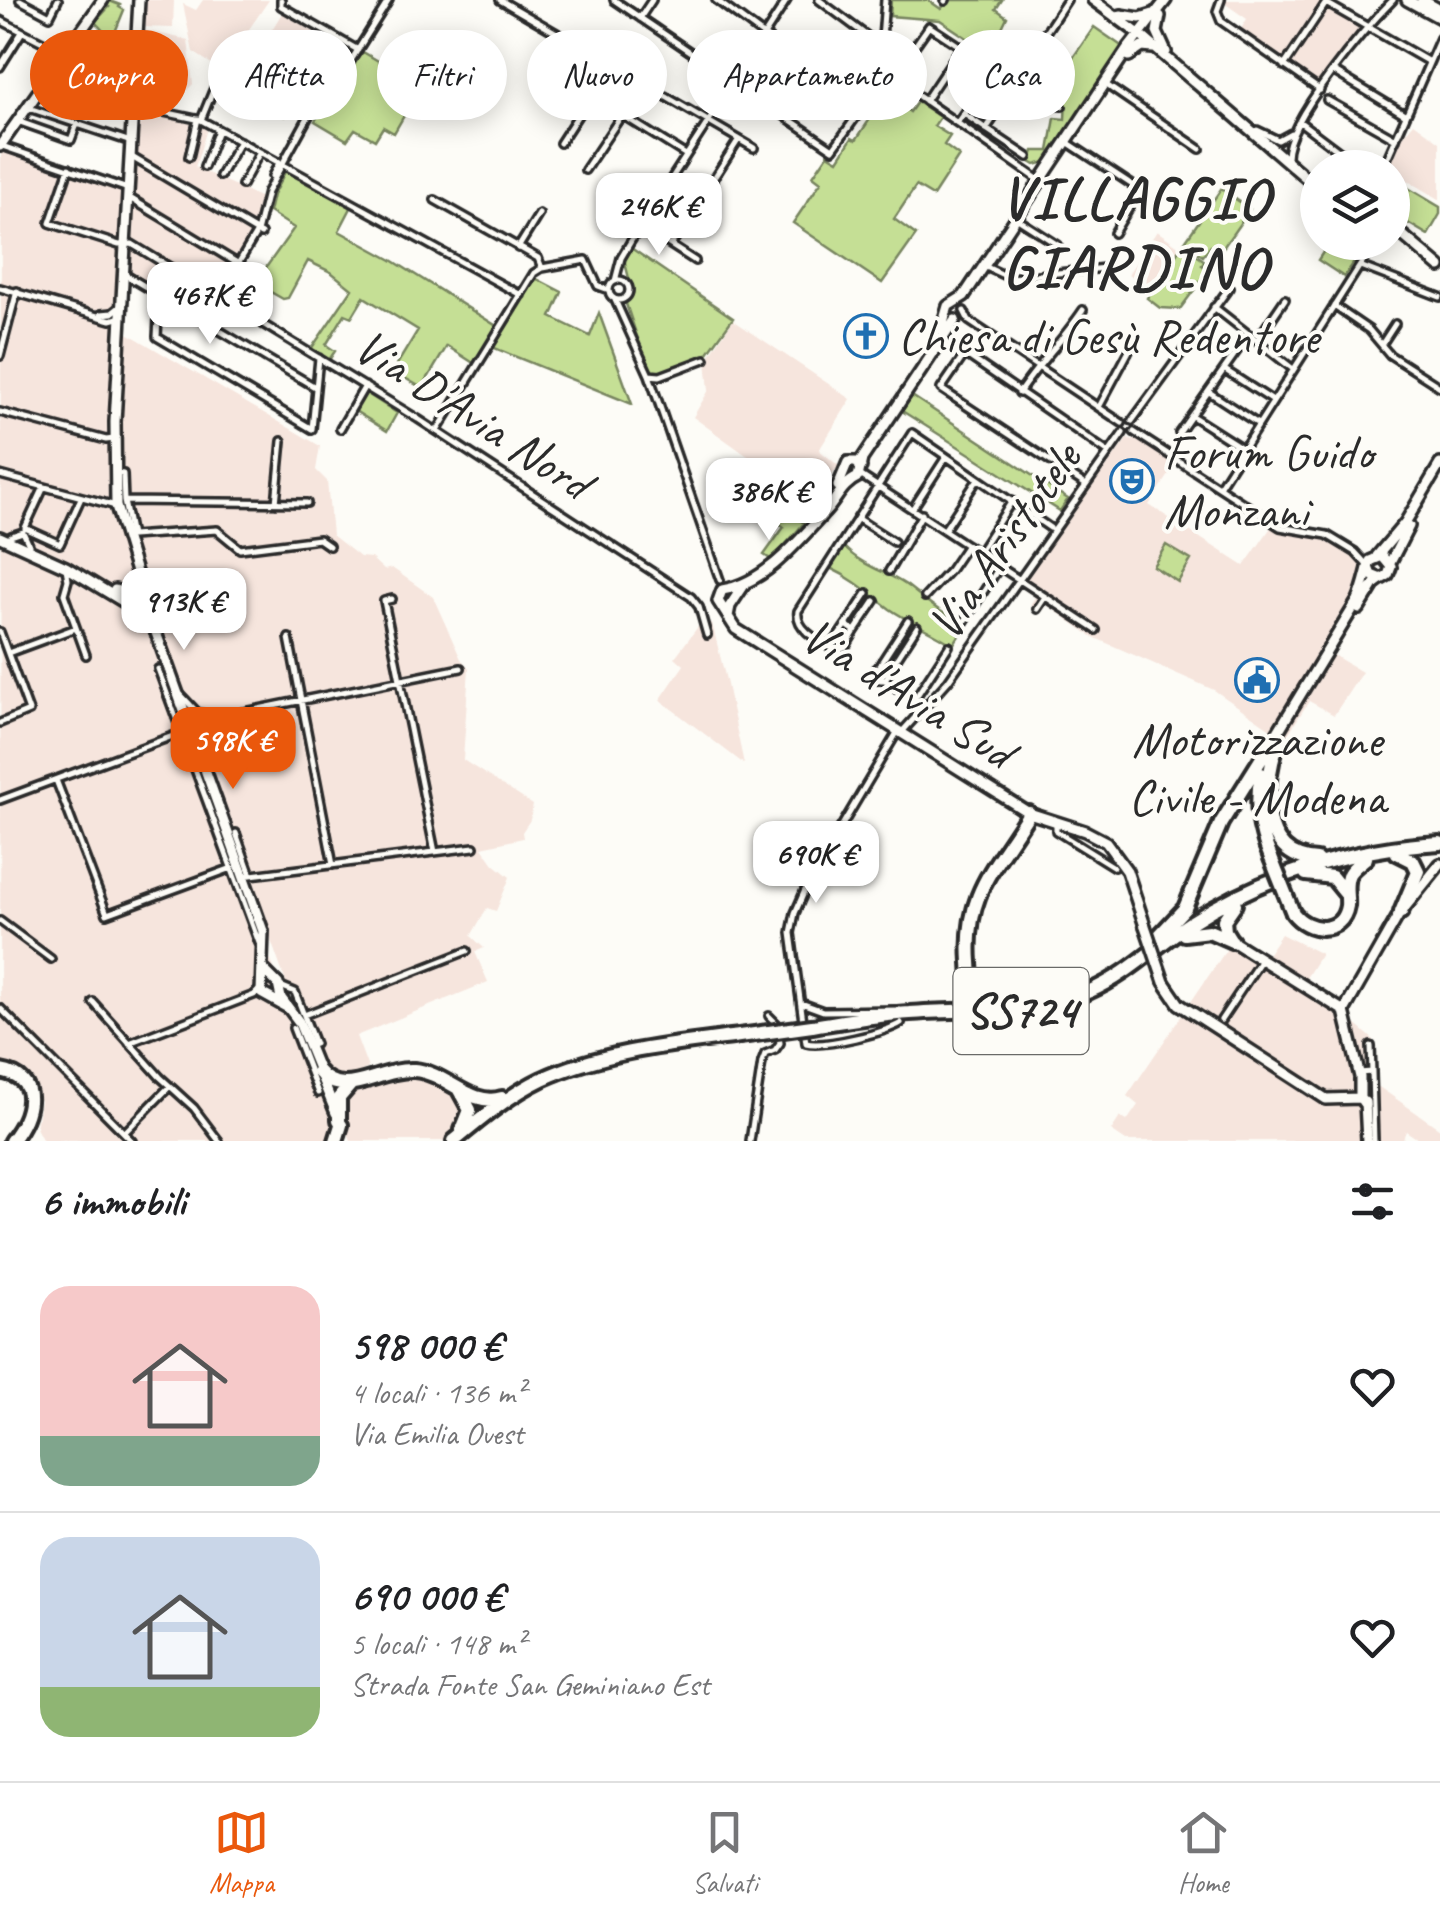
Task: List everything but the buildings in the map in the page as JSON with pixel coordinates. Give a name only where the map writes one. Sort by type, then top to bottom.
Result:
[{"type":"highway","points":[[1275,739],[1262,770],[1257,809],[1262,838],[1293,913],[1308,927],[1328,928],[1342,918],[1350,873],[1366,858]]},
{"type":"highway","points":[[1275,739],[1267,790],[1274,831],[1292,855],[1330,860]]},
{"type":"highway","points":[[1121,973],[1185,908],[1221,824],[1275,739]]},
{"type":"highway","points":[[903,1015],[958,1006],[968,1000],[972,990],[968,937],[973,907],[1030,814]]},
{"type":"highway","name":"SS724","points":[[812,1029],[1068,1006],[1111,987],[1216,907],[1266,883],[1330,860],[1378,850],[1440,846]]},
{"type":"highway","name":"SS724","points":[[452,1141],[494,1108],[529,1088],[594,1060],[903,1015],[1066,1000],[1091,991],[1235,904],[1306,874],[1366,858],[1440,846]]},
{"type":"highway","points":[[1397,853],[1413,861],[1418,871],[1400,912]]},
{"type":"highway","points":[[1306,874],[1332,878],[1346,896]]},
{"type":"highway","points":[[1232,941],[1225,932],[1224,920],[1235,904]]},
{"type":"highway","points":[[1184,934],[1209,931],[1232,941]]},
{"type":"highway","points":[[972,990],[981,1003],[1019,1006]]},
{"type":"highway","points":[[0,1070],[16,1076],[29,1095],[30,1107],[24,1124],[11,1141]]},
{"type":"highway","points":[[314,1072],[341,1086],[402,1070],[432,1073],[478,1099],[489,1101],[529,1088]]},
{"type":"highway","points":[[336,1141],[339,1098],[351,1084]]},
{"type":"highway","points":[[452,1141],[470,1115],[467,1100],[454,1084]]},
{"type":"highway","name":"SS724","points":[[466,1141],[529,1088]]},
{"type":"street","points":[[20,0],[50,16],[58,0]]},
{"type":"street","points":[[82,30],[103,0]]},
{"type":"street","points":[[137,30],[139,0]]},
{"type":"street","points":[[282,0],[284,8],[358,50]]},
{"type":"street","points":[[272,176],[322,94],[358,50],[389,0]]},
{"type":"street","points":[[500,0],[552,30]]},
{"type":"street","points":[[614,0],[687,50]]},
{"type":"street","points":[[640,18],[652,0]]},
{"type":"street","points":[[716,0],[756,30]]},
{"type":"street","points":[[768,30],[787,0]]},
{"type":"street","points":[[819,0],[859,30]]},
{"type":"street","points":[[884,30],[886,0]]},
{"type":"street","points":[[1048,30],[1068,0]]},
{"type":"street","points":[[1093,0],[1122,18],[1158,14]]},
{"type":"street","points":[[1101,0],[1258,130],[1300,172]]},
{"type":"street","points":[[437,431],[534,273],[586,260],[598,286],[609,290],[625,316],[728,599],[778,561],[854,471],[942,328],[959,314],[1128,53],[1169,0]]},
{"type":"street","points":[[1221,0],[1221,22],[1320,90]]},
{"type":"street","points":[[1378,16],[1385,0]]},
{"type":"street","points":[[1287,157],[1288,143],[1320,90],[1393,0]]},
{"type":"street","points":[[1407,0],[1440,18]]},
{"type":"street","points":[[1422,0],[1434,5]]},
{"type":"street","points":[[1284,66],[1326,3],[1430,62]]},
{"type":"street","points":[[1158,14],[1161,50]]},
{"type":"street","points":[[1122,18],[1130,36],[1128,53]]},
{"type":"street","points":[[0,20],[30,36]]},
{"type":"street","points":[[926,30],[929,26],[961,47],[927,98]]},
{"type":"street","points":[[0,67],[4,54],[22,32]]},
{"type":"street","points":[[1391,150],[1440,38]]},
{"type":"street","points":[[1128,53],[1142,47],[1161,50],[1300,173]]},
{"type":"street","points":[[1333,71],[1406,114]]},
{"type":"street","points":[[1107,85],[1200,149]]},
{"type":"street","points":[[667,96],[754,148]]},
{"type":"street","points":[[1327,100],[1396,139]]},
{"type":"street","points":[[189,157],[208,101]]},
{"type":"street","points":[[30,102],[0,144],[128,193],[240,265]]},
{"type":"street","points":[[927,102],[1042,183]]},
{"type":"street","points":[[26,108],[131,142]]},
{"type":"street","points":[[188,117],[260,152],[520,295]]},
{"type":"street","points":[[118,592],[127,591],[132,584],[114,472],[114,439],[120,338],[117,314],[124,274],[132,120]]},
{"type":"street","points":[[560,144],[575,120]]},
{"type":"street","points":[[585,170],[618,120]]},
{"type":"street","points":[[631,120],[686,156]]},
{"type":"street","points":[[790,120],[834,148],[854,120]]},
{"type":"street","points":[[973,120],[1028,158]]},
{"type":"street","points":[[986,129],[992,120]]},
{"type":"street","points":[[17,121],[71,140],[77,124]]},
{"type":"street","points":[[609,290],[618,281],[621,258],[708,121]]},
{"type":"street","points":[[1258,130],[1278,140],[1298,125]]},
{"type":"street","points":[[1298,125],[1334,150]]},
{"type":"street","points":[[204,167],[218,130]]},
{"type":"street","points":[[671,245],[740,139]]},
{"type":"street","points":[[220,176],[240,142]]},
{"type":"street","points":[[1018,220],[1050,166],[1069,143]]},
{"type":"street","points":[[1069,143],[1140,190],[1114,233]]},
{"type":"street","points":[[242,184],[260,152]]},
{"type":"street","points":[[130,156],[259,233]]},
{"type":"street","points":[[219,296],[259,233],[267,192],[280,164]]},
{"type":"street","points":[[1031,172],[1050,166]]},
{"type":"street","name":"Via D'Avia Nord","points":[[69,168],[50,223],[118,245],[132,244],[366,386],[691,597],[708,635]]},
{"type":"street","points":[[1031,172],[1033,193]]},
{"type":"street","points":[[435,200],[538,258],[542,268]]},
{"type":"street","points":[[518,248],[539,214]]},
{"type":"street","points":[[1018,220],[1058,244]]},
{"type":"street","points":[[641,226],[695,261]]},
{"type":"street","points":[[1410,238],[1440,264]]},
{"type":"street","points":[[1218,487],[1364,260]]},
{"type":"street","points":[[161,261],[157,337],[312,429],[319,358]]},
{"type":"street","points":[[1360,266],[1440,297]]},
{"type":"street","points":[[986,267],[1010,278],[1106,268]]},
{"type":"street","points":[[124,274],[316,388]]},
{"type":"street","points":[[618,281],[629,289],[624,299],[625,316]]},
{"type":"street","points":[[0,288],[98,314],[117,314]]},
{"type":"street","points":[[959,314],[1122,423],[1132,421],[1229,288]]},
{"type":"street","points":[[0,356],[17,291]]},
{"type":"street","points":[[615,300],[624,299]]},
{"type":"street","points":[[1256,340],[1285,299]]},
{"type":"street","points":[[1334,306],[1369,330],[1390,355],[1440,386]]},
{"type":"street","points":[[1214,308],[1293,369]]},
{"type":"street","points":[[1019,393],[1036,366],[1062,342],[1084,310]]},
{"type":"street","points":[[1382,344],[1395,324]]},
{"type":"street","points":[[1180,433],[1249,334]]},
{"type":"street","points":[[1098,408],[1138,336]]},
{"type":"street","points":[[1086,485],[941,389],[965,354],[1109,453]]},
{"type":"street","points":[[648,375],[660,376],[706,359]]},
{"type":"street","points":[[1224,370],[1273,401]]},
{"type":"street","points":[[340,429],[366,386]]},
{"type":"street","points":[[1208,392],[1258,424]]},
{"type":"street","points":[[0,412],[114,439]]},
{"type":"street","points":[[1192,416],[1242,448]]},
{"type":"street","points":[[1132,421],[1134,432],[1280,526],[1327,536],[1355,552],[1385,558],[1390,563]]},
{"type":"street","points":[[1122,423],[1123,433],[1134,432]]},
{"type":"street","points":[[875,601],[841,651],[801,627],[797,616],[912,433],[1050,528]]},
{"type":"street","name":"Via Aristotele","points":[[903,1015],[884,1030],[810,1045],[803,1038],[791,933],[799,902],[900,732],[948,681],[1123,433]]},
{"type":"street","points":[[276,503],[282,441]]},
{"type":"street","points":[[913,508],[946,457]]},
{"type":"street","points":[[1275,739],[1358,600],[1368,568],[1405,523],[1440,464]]},
{"type":"street","points":[[854,471],[1096,630]]},
{"type":"street","points":[[1275,739],[1376,582],[1390,571],[1390,563],[1440,474]]},
{"type":"street","points":[[0,475],[81,498],[120,504],[307,503]]},
{"type":"street","points":[[945,529],[978,479]]},
{"type":"street","points":[[30,545],[24,530],[44,487]]},
{"type":"street","points":[[4,535],[24,530],[60,544],[81,498]]},
{"type":"street","points":[[978,552],[1012,502]]},
{"type":"street","points":[[120,504],[131,536],[217,530],[240,549],[319,538],[329,546]]},
{"type":"street","points":[[890,571],[922,514]]},
{"type":"street","points":[[858,519],[894,542]]},
{"type":"street","points":[[4,535],[144,602]]},
{"type":"street","points":[[4,535],[66,568],[73,578],[130,604],[151,620]]},
{"type":"street","points":[[124,542],[187,721],[202,777]]},
{"type":"street","points":[[925,597],[968,544]]},
{"type":"street","points":[[1355,552],[1374,577],[1385,577]]},
{"type":"street","points":[[964,622],[1000,566]]},
{"type":"street","points":[[73,578],[64,594],[86,655]]},
{"type":"street","points":[[831,648],[867,592]]},
{"type":"street","points":[[1037,609],[1045,596]]},
{"type":"street","points":[[392,599],[384,601],[436,852]]},
{"type":"street","name":"Via d'Avia Sud","points":[[728,599],[736,629],[1030,814],[1098,837],[1114,850],[1127,871],[1164,982],[1179,1004],[1218,1024],[1326,1099],[1362,1100]]},
{"type":"street","points":[[130,604],[144,602]]},
{"type":"street","points":[[908,621],[875,676],[923,706]]},
{"type":"street","points":[[846,625],[855,632]]},
{"type":"street","points":[[883,679],[916,627]]},
{"type":"street","points":[[8,653],[76,628]]},
{"type":"street","points":[[0,632],[28,711],[2,722],[0,714]]},
{"type":"street","points":[[289,638],[333,865]]},
{"type":"street","points":[[914,700],[949,646]]},
{"type":"street","points":[[879,666],[888,672]]},
{"type":"street","points":[[187,721],[461,668]]},
{"type":"street","points":[[158,669],[263,931],[262,958],[270,990],[299,1022],[318,1093]]},
{"type":"street","points":[[174,684],[198,713],[219,717]]},
{"type":"street","points":[[187,721],[198,713]]},
{"type":"street","points":[[194,743],[196,729],[205,720]]},
{"type":"street","points":[[0,800],[181,733]]},
{"type":"street","points":[[56,780],[106,914],[241,871],[333,865],[474,847]]},
{"type":"street","name":"Via d'Avia Sud","points":[[1056,823],[1056,831],[1114,867]]},
{"type":"street","points":[[236,832],[241,871],[260,943]]},
{"type":"street","points":[[1371,1141],[1344,1010],[1400,912],[1440,864]]},
{"type":"street","points":[[0,921],[51,959]]},
{"type":"street","points":[[1232,941],[1344,1010]]},
{"type":"street","points":[[304,1015],[467,950]]},
{"type":"street","points":[[1218,1024],[1261,960]]},
{"type":"street","points":[[129,1043],[270,990],[293,989],[315,1044],[308,1046]]},
{"type":"street","points":[[94,1002],[194,1108],[218,1141]]},
{"type":"street","points":[[801,1003],[823,1011],[903,1015]]},
{"type":"street","points":[[0,1008],[132,1141]]},
{"type":"street","points":[[750,1141],[762,1062],[765,1054],[780,1043],[777,1024],[769,1016]]},
{"type":"street","points":[[292,1028],[340,1123]]},
{"type":"street","points":[[1371,1046],[1371,1141]]},
{"type":"street","points":[[1360,1075],[1372,1072]]},
{"type":"street","points":[[124,1133],[170,1086]]},
{"type":"shaded area","points":[[143,0],[174,0],[173,28],[142,27]]},
{"type":"shaded area","points":[[203,0],[269,0],[248,30],[208,30],[208,62],[193,52],[183,4],[196,10]]},
{"type":"shaded area","points":[[1322,0],[1283,58],[1241,29],[1247,19],[1224,3]]},
{"type":"shaded area","points":[[1327,6],[1365,28],[1319,84],[1288,64]]},
{"type":"shaded area","points":[[282,13],[311,30],[272,30]]},
{"type":"shaded area","points":[[188,40],[193,84],[188,89]]},
{"type":"shaded area","points":[[137,120],[197,120],[208,126],[195,167],[261,198],[253,234],[217,292],[160,256],[156,292],[126,274]]},
{"type":"shaded area","points":[[1414,123],[1440,142],[1440,200],[1410,182],[1410,150],[1395,150]]},
{"type":"shaded area","points":[[1,148],[125,190],[110,451],[117,530],[202,781],[333,1122],[334,1141],[43,1141],[36,1128],[40,1101],[31,1079],[13,1066],[0,1065]]},
{"type":"shaded area","points":[[1157,231],[1180,247],[1151,289],[1128,274]]},
{"type":"shaded area","points":[[733,320],[851,399],[819,450],[839,466],[830,477],[810,484],[780,479],[693,417],[709,390],[706,361]]},
{"type":"shaded area","points":[[124,331],[320,446],[316,470],[327,481],[332,535],[360,557],[371,558],[384,570],[392,568],[433,597],[461,659],[469,668],[463,760],[533,805],[523,838],[482,847],[510,877],[496,911],[487,908],[471,936],[484,948],[475,952],[488,982],[356,1036],[368,1068],[339,1083],[322,1072],[287,985],[141,581],[119,502],[116,476]]},
{"type":"shaded area","points":[[1127,439],[1141,441],[1177,463],[1149,505],[1244,566],[1272,526],[1328,540],[1361,562],[1365,576],[1353,605],[1325,650],[1362,672],[1334,715],[1309,701],[1285,739],[1214,690],[1093,637],[1047,605],[1041,613],[1030,605],[1035,597],[1020,587],[1027,574]]},
{"type":"shaded area","points":[[712,623],[744,764],[660,700],[684,665],[675,657],[700,624]]},
{"type":"shaded area","points":[[1281,934],[1321,954],[1303,983],[1344,1005],[1353,1022],[1374,1040],[1376,1085],[1440,1129],[1440,1141],[1421,1141],[1406,1131],[1402,1141],[1126,1141],[1111,1131],[1120,1117],[1127,1121],[1138,1105],[1127,1096],[1233,940],[1264,959]]},
{"type":"shaded area","points":[[426,1074],[457,1090],[467,1108],[458,1131],[445,1141],[351,1141],[340,1112],[346,1091],[375,1078]]},
{"type":"green space","points":[[107,0],[124,10],[116,30],[103,30],[95,22],[109,7],[104,4]]},
{"type":"green space","points":[[891,0],[928,0],[941,9],[948,0],[1002,0],[996,9],[1007,17],[1001,30],[955,30],[940,20],[890,16]]},
{"type":"green space","points":[[1094,27],[1123,47],[1075,119],[1075,55]]},
{"type":"green space","points":[[363,52],[377,60],[377,120],[401,120],[394,133],[383,127],[375,140],[355,129],[347,140],[315,121],[357,120],[357,59]]},
{"type":"green space","points":[[927,109],[940,117],[934,126],[950,136],[944,145],[959,156],[933,196],[916,186],[894,219],[916,235],[882,283],[793,223],[821,182],[813,176],[828,154],[838,160],[852,138],[856,140],[869,120],[927,120]]},
{"type":"green space","points":[[1055,120],[1074,120],[1046,162],[1030,162],[1034,151],[1049,151]]},
{"type":"green space","points":[[286,170],[352,206],[339,231],[498,327],[475,364],[447,346],[422,388],[393,371],[418,330],[364,297],[352,317],[345,314],[326,345],[335,351],[329,360],[311,349],[352,289],[331,272],[308,261],[288,298],[255,283],[294,228],[269,212]]},
{"type":"green space","points":[[1221,189],[1250,209],[1220,252],[1210,246],[1203,256],[1184,243]]},
{"type":"green space","points":[[1410,189],[1440,207],[1428,235],[1410,224]]},
{"type":"green space","points":[[1182,245],[1205,261],[1202,265],[1209,270],[1180,309],[1160,308],[1147,298]]},
{"type":"green space","points":[[631,248],[733,318],[705,357],[701,355],[669,372],[649,372],[626,304],[631,286],[624,259]]},
{"type":"green space","points":[[1318,260],[1354,260],[1344,277]]},
{"type":"green space","points":[[535,278],[562,292],[551,317],[590,336],[599,313],[632,404],[492,347]]},
{"type":"green space","points":[[366,393],[397,413],[387,431],[355,411]]},
{"type":"green space","points":[[912,396],[1068,499],[1060,511],[902,411]]},
{"type":"green space","points":[[768,498],[804,523],[772,560],[764,555],[784,527],[760,510]]},
{"type":"green space","points":[[1166,545],[1191,560],[1178,582],[1153,566]]},
{"type":"green space","points":[[844,547],[966,625],[953,645],[830,568]]},
{"type":"place","name":"Chiesa di Gesù Redentore","points":[[866,336]]},
{"type":"place","name":"Forum Guido Monzani","points":[[1132,481]]},
{"type":"place","name":"Motorizzazione Civile - Modena","points":[[1257,680]]},
{"type":"district","name":"VILLAGGIO GIARDINO","points":[[1135,232]]}]
